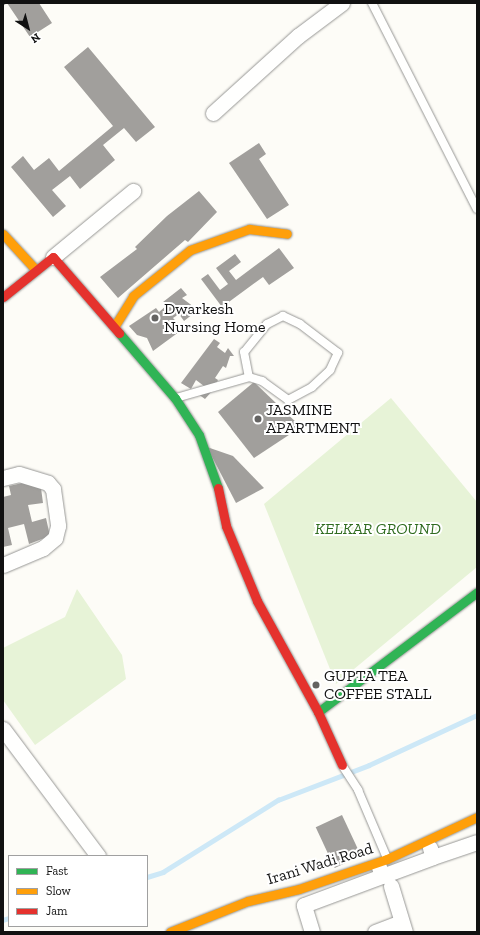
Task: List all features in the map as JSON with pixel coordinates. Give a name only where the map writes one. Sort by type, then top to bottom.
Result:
[{"type":"street","points":[[213,113],[298,36],[342,3]]},
{"type":"street","points":[[3,297],[133,192]]},
{"type":"street","points":[[114,326],[134,296],[190,250],[249,229],[287,234]]},
{"type":"street","points":[[3,234],[36,270]]},
{"type":"street","points":[[52,257],[114,326],[175,398],[199,435],[218,486],[226,526],[257,601],[318,712],[342,766]]},
{"type":"street","points":[[3,478],[19,474],[48,483],[53,489],[58,526],[55,538],[43,548],[3,565]]},
{"type":"street","points":[[318,712],[477,592]]},
{"type":"street","points":[[3,729],[97,855]]},
{"type":"street","name":"Irani Wadi Road","points":[[170,932],[248,901],[384,871],[427,841],[477,817]]},
{"type":"street","points":[[427,841],[433,857]]},
{"type":"street","points":[[304,905],[384,871],[433,857],[477,842]]},
{"type":"street","points":[[375,932],[403,927],[384,871]]},
{"type":"street","points":[[299,889],[312,932]]},
{"type":"lane","points":[[372,3],[477,209]]},
{"type":"lane","points":[[175,398],[249,377],[262,381],[288,400],[312,387],[330,370],[338,353],[300,324],[283,316],[267,324],[244,352],[249,377]]},
{"type":"lane","points":[[342,766],[352,783],[384,871]]},
{"type":"green space","name":"KELKAR GROUND","points":[[391,398],[477,502],[477,567],[336,684],[264,504]]},
{"type":"green space","points":[[77,589],[122,655],[126,679],[35,745],[3,700],[3,648],[65,617]]},
{"type":"building","points":[[7,3],[39,3],[52,23],[30,37]]},
{"type":"building","points":[[88,47],[155,127],[136,142],[124,128],[103,145],[115,160],[80,189],[70,176],[52,190],[66,206],[53,217],[11,167],[23,156],[34,170],[49,158],[59,171],[113,126],[64,67]]},
{"type":"building","points":[[259,143],[266,154],[259,159],[289,205],[267,219],[229,163]]},
{"type":"building","points":[[199,191],[217,212],[188,242],[185,240],[118,298],[100,277],[137,249],[135,247],[167,216]]},
{"type":"building","points":[[279,248],[294,268],[269,285],[263,277],[222,307],[201,279],[208,274],[220,290],[228,284],[216,268],[235,254],[241,262],[229,271],[236,280]]},
{"type":"building","points":[[181,288],[187,295],[182,298],[198,310],[184,321],[179,314],[173,318],[183,329],[153,351],[147,338],[137,335],[129,326],[156,308],[159,312],[166,306],[163,302]]},
{"type":"building","points":[[214,339],[220,343],[217,347],[225,353],[228,348],[234,356],[230,356],[226,368],[223,366],[215,378],[218,380],[213,390],[205,399],[198,394],[204,386],[196,380],[191,389],[181,383]]},
{"type":"building","name":"JASMINE APARTMENT","points":[[254,382],[301,427],[254,458],[218,412]]},
{"type":"building","points":[[207,447],[233,456],[264,488],[236,503]]},
{"type":"building","points":[[27,482],[41,488],[43,503],[28,505],[32,522],[46,518],[50,536],[29,544],[24,524],[8,528],[12,545],[3,547],[3,497],[11,495],[9,486]]},
{"type":"building","points":[[342,815],[361,856],[335,868],[316,827]]},
{"type":"waterway","points":[[148,877],[163,872],[278,800],[369,765],[477,715]]},
{"type":"waterway","points":[[3,920],[8,918]]},
{"type":"traffic: fast","points":[[119,333],[175,398],[199,435],[218,488]]},
{"type":"traffic: fast","points":[[318,712],[477,592]]},
{"type":"traffic: slow","points":[[114,327],[133,296],[190,250],[249,229],[287,234]]},
{"type":"traffic: slow","points":[[3,234],[36,270]]},
{"type":"traffic: slow","points":[[170,932],[248,901],[299,889],[387,859],[477,817]]},
{"type":"traffic: jam","points":[[3,297],[53,257],[119,333]]},
{"type":"traffic: jam","points":[[218,488],[226,526],[257,601],[318,712],[342,765]]},
{"type":"place","name":"Dwarkesh Nursing Home","points":[[155,318]]},
{"type":"place","name":"JASMINE APARTMENT","points":[[258,419]]},
{"type":"place","name":"GUPTA TEA COFFEE STALL","points":[[316,685]]}]
